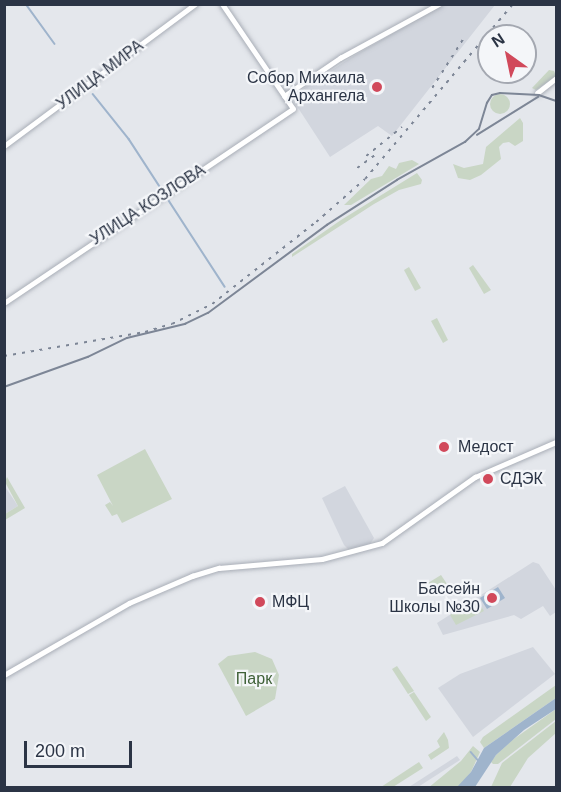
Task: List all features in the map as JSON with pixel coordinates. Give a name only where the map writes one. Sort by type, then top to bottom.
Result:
[{"type":"street","name":"УЛИЦА МИРА","points":[[4,146],[195,4]]},
{"type":"street","points":[[222,4],[284,96],[340,58],[439,4]]},
{"type":"street","points":[[537,93],[556,78]]},
{"type":"street","name":"УЛИЦА КОЗЛОВА","points":[[4,303],[293,109],[284,96]]},
{"type":"street","points":[[4,675],[129,603],[192,576],[219,568],[300,562],[382,543],[470,480],[556,442]]},
{"type":"shaded area","points":[[442,5],[495,5],[480,24],[477,24],[477,28],[392,136],[378,126],[330,157],[291,97],[352,57]]},
{"type":"shaded area","points":[[4,485],[18,506],[5,514],[4,513]]},
{"type":"shaded area","points":[[345,486],[374,538],[370,544],[349,550],[344,545],[322,498]]},
{"type":"shaded area","points":[[533,562],[539,564],[556,590],[556,612],[550,616],[543,606],[521,619],[514,615],[443,635],[437,623]]},
{"type":"shaded area","points":[[533,647],[555,674],[473,737],[438,688],[460,674]]},
{"type":"shaded area","points":[[457,756],[460,760],[418,787],[409,787]]},
{"type":"green space","points":[[549,70],[554,71],[556,76],[536,90],[532,88]]},
{"type":"green space","points":[[500,94],[507,97],[510,104],[507,111],[500,114],[493,111],[490,104],[493,97]]},
{"type":"green space","points":[[520,118],[523,123],[523,141],[515,146],[509,142],[503,143],[499,147],[501,159],[481,175],[470,180],[458,178],[453,164],[464,168],[483,164],[486,147]]},
{"type":"green space","points":[[412,160],[419,164],[351,205],[344,205],[371,179],[382,176],[389,166],[396,169],[399,163]]},
{"type":"green space","points":[[417,173],[422,180],[421,184],[399,190],[374,204],[292,257],[292,254],[341,220]]},
{"type":"green space","points":[[473,265],[491,290],[484,294],[469,268]]},
{"type":"green space","points":[[409,267],[421,288],[415,291],[404,270]]},
{"type":"green space","points":[[437,318],[448,340],[443,343],[431,321]]},
{"type":"green space","points":[[145,449],[172,499],[122,523],[117,514],[112,516],[105,505],[110,502],[113,506],[97,475]]},
{"type":"green space","points":[[7,477],[25,508],[5,520],[5,514],[18,506],[5,482]]},
{"type":"green space","points":[[441,575],[447,584],[434,593],[428,583]]},
{"type":"green space","points":[[476,599],[484,611],[456,625],[450,615]]},
{"type":"green space","name":"Парк","points":[[255,652],[272,659],[279,675],[275,699],[246,716],[218,664],[228,656]]},
{"type":"green space","points":[[397,666],[414,691],[408,694],[392,669]]},
{"type":"green space","points":[[556,685],[556,698],[484,748],[480,742],[483,737]]},
{"type":"green space","points":[[414,692],[431,717],[426,721],[409,695]]},
{"type":"green space","points":[[556,709],[556,719],[498,764],[491,762],[511,741]]},
{"type":"green space","points":[[556,721],[556,733],[528,758],[510,787],[491,787],[502,763]]},
{"type":"green space","points":[[444,732],[449,748],[431,760],[428,755],[440,747],[437,741]]},
{"type":"green space","points":[[473,746],[480,752],[471,772],[461,784],[457,787],[428,788],[461,761]]},
{"type":"green space","points":[[419,762],[423,768],[393,787],[381,787]]},
{"type":"water","name":"Бассейн Школы №30","points":[[498,587],[505,598],[487,609],[480,598]]},
{"type":"water","points":[[556,698],[556,709],[524,730],[496,755],[475,787],[457,787],[471,772],[484,748]]},
{"type":"waterway","points":[[26,4],[55,44]]},
{"type":"waterway","points":[[93,94],[129,139],[225,287]]},
{"type":"waterway","points":[[471,752],[478,760]]},
{"type":"tram line","points":[[4,387],[88,357],[127,338],[185,324],[208,313],[327,225],[397,180],[465,142],[479,129],[487,103],[492,95],[500,93],[539,95],[556,101]]},
{"type":"tram line","points":[[477,135],[538,97]]},
{"type":"railway","points":[[4,356],[145,332],[172,324],[212,304],[316,222],[365,179],[513,4]]},
{"type":"railway","points":[[432,88],[465,36]]},
{"type":"railway","points":[[366,156],[402,127]]},
{"type":"railway","points":[[357,168],[376,154]]},
{"type":"place","name":"Собор Михаила Архангела","points":[[377,87]]},
{"type":"place","name":"Медост","points":[[444,447]]},
{"type":"place","name":"СДЭК","points":[[488,479]]},
{"type":"place","name":"Бассейн Школы №30","points":[[492,598]]},
{"type":"place","name":"МФЦ","points":[[260,602]]}]
